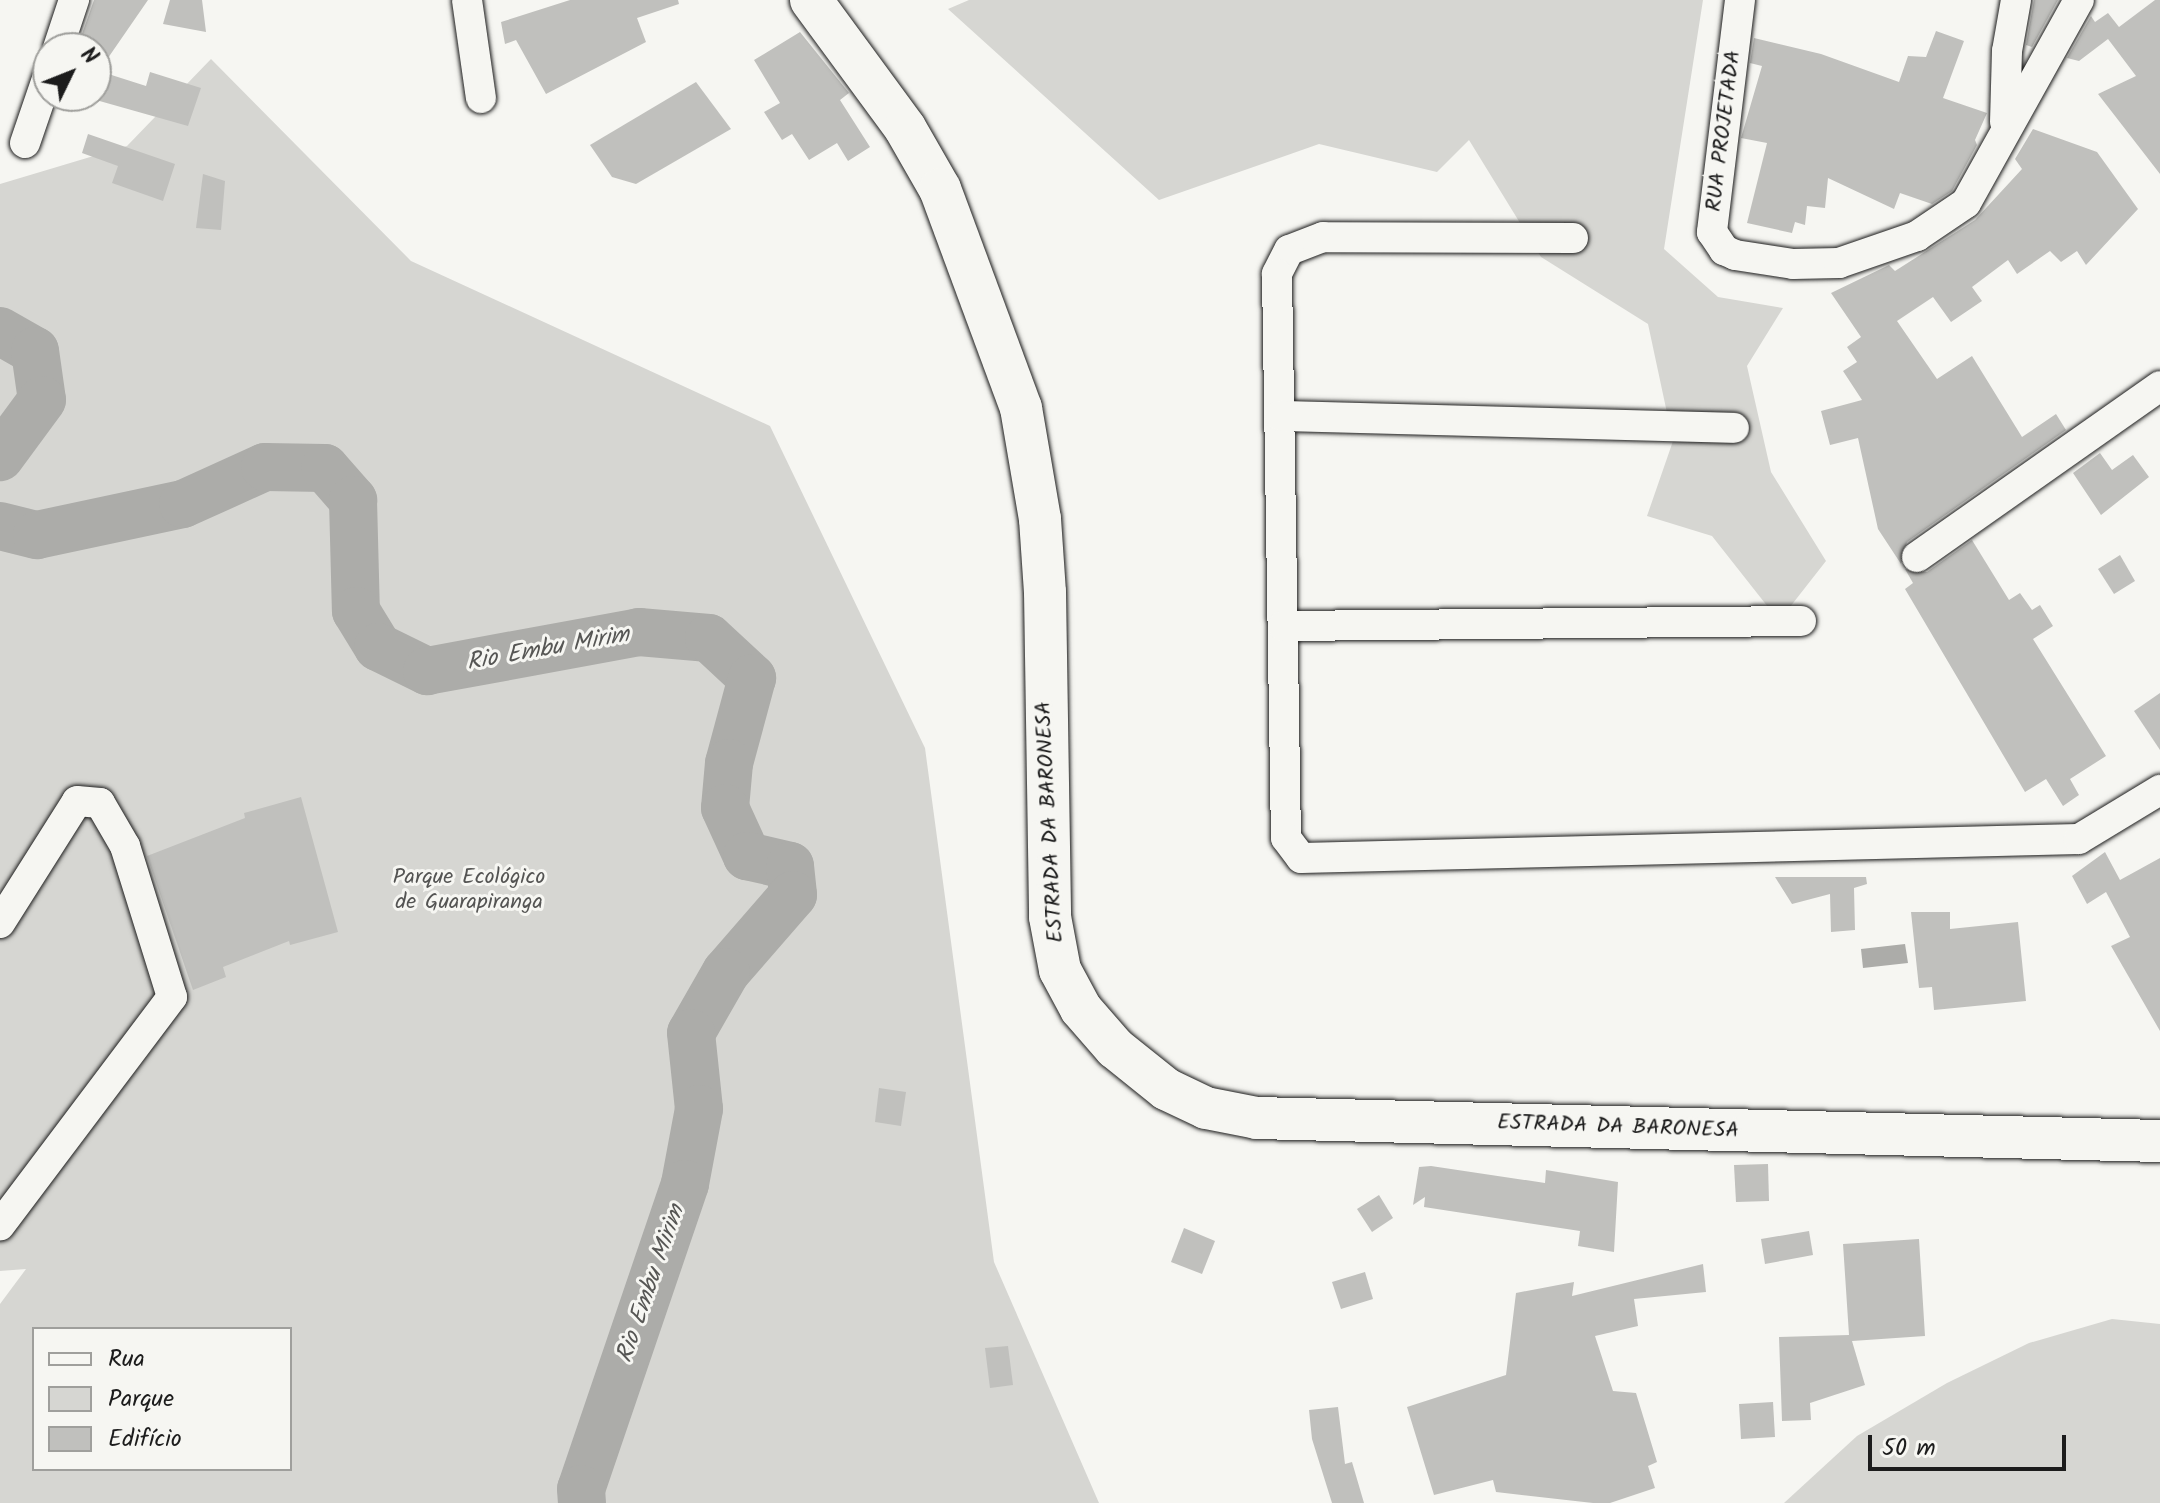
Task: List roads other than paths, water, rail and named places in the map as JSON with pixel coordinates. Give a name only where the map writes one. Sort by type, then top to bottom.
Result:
[{"type":"main road","name":"ESTRADA DA BARONESA","points":[[811,0],[905,128],[940,189],[1021,408],[1040,519],[1045,592],[1050,917],[1060,970],[1081,1009],[1115,1048],[1166,1089],[1206,1108],[1257,1118],[2160,1141]]},
{"type":"street","points":[[63,32],[74,0]]},
{"type":"street","points":[[467,0],[481,98]]},
{"type":"street","name":"RUA PROJETADA","points":[[1740,0],[1712,232],[1724,250],[1793,264],[1839,263],[1917,236],[1966,203],[1981,184],[2005,128]]},
{"type":"street","points":[[2005,128],[2007,51],[2016,0]]},
{"type":"street","points":[[2005,128],[2079,0]]},
{"type":"street","points":[[25,143],[36,112]]},
{"type":"street","points":[[1573,238],[1323,237],[1289,250],[1277,274],[1286,838],[1301,858],[2079,839],[2160,790]]},
{"type":"street","points":[[1917,557],[2160,386]]},
{"type":"street","points":[[1280,416],[1734,428]]},
{"type":"street","points":[[1283,626],[1801,621]]},
{"type":"street","points":[[0,923],[77,801],[100,803],[125,846],[172,997],[0,1225]]},
{"type":"waterway","name":"Rio Embu Mirim","points":[[0,331],[35,351],[42,400],[0,457]]},
{"type":"waterway","name":"Rio Embu Mirim","points":[[0,526],[37,535],[183,504],[265,467],[325,468],[353,500],[356,611],[378,647],[427,671],[639,632],[709,638],[752,678],[729,763],[725,808],[747,856],[790,866],[793,895],[726,972],[691,1033],[699,1109],[685,1184],[581,1489],[582,1503]]},
{"type":"park label","name":"Parque Ecológico de Guarapiranga","points":[[469,890]]}]
